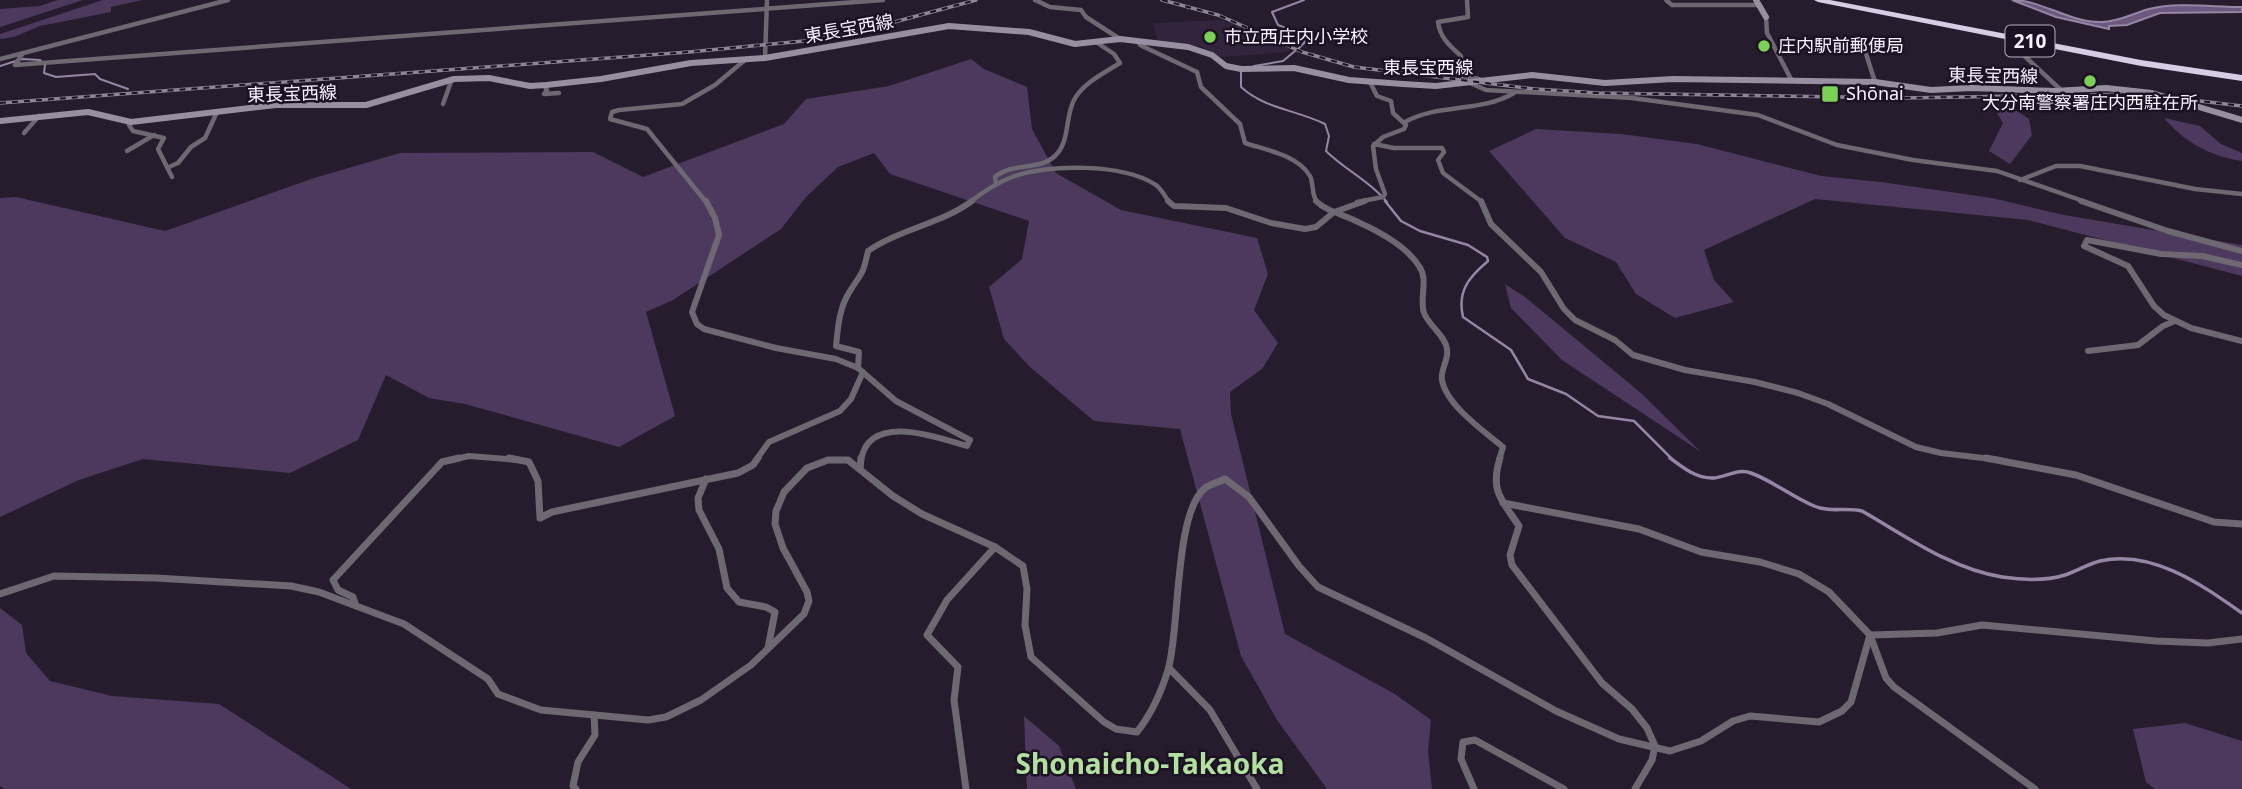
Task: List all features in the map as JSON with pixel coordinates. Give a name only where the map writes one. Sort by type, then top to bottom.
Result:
[{"type":"highway","name":"210","points":[[1818,0],[2151,65],[2242,78]]},
{"type":"main road","points":[[1757,2],[1766,17]]},
{"type":"main road","name":"東長宝西線","points":[[0,121],[93,112],[131,122],[292,104],[366,105],[452,79],[489,78],[544,85],[601,79],[691,63],[765,58],[948,26],[1030,32],[1074,44],[1120,39],[1138,41],[1198,49],[1212,55],[1226,66],[1241,69],[1294,68],[1370,82],[1436,86],[1532,75],[1605,83],[1673,79],[1875,82],[1930,90],[1971,88],[2062,91],[2098,88],[2148,92],[2242,120]]},
{"type":"street","points":[[0,59],[228,0]]},
{"type":"street","points":[[765,58],[767,0]]},
{"type":"street","points":[[23,53],[15,65],[883,0]]},
{"type":"street","points":[[1035,0],[1038,4],[1051,7],[1081,10],[1086,17],[1120,39]]},
{"type":"street","points":[[1467,0],[1468,17],[1438,22],[1438,27],[1442,38],[1461,57],[1462,76],[1492,81]]},
{"type":"street","points":[[1665,0],[1672,5],[1757,2]]},
{"type":"street","points":[[1766,17],[1766,32],[1792,81]]},
{"type":"street","points":[[2009,37],[2018,50],[2062,91]]},
{"type":"street","points":[[1861,38],[1875,82]]},
{"type":"street","points":[[1138,41],[1197,72],[1201,87],[1240,124],[1245,143],[1292,159],[1310,176],[1314,199],[1323,208],[1359,222],[1390,240],[1419,265],[1423,274],[1424,313],[1447,346],[1448,354],[1441,378],[1445,390],[1467,418],[1503,447],[1494,478],[1496,491],[1519,526],[1510,555],[1512,565],[1602,682],[1632,709],[1647,728],[1655,746],[1652,760],[1635,789]]},
{"type":"street","points":[[996,183],[995,177],[1001,170],[1054,157],[1063,141],[1072,104],[1079,92],[1120,62],[1114,54],[1096,42]]},
{"type":"street","points":[[745,60],[715,85],[682,104],[619,110],[612,112],[610,119],[647,129],[702,194],[715,218],[719,235],[692,312],[697,324],[716,332],[776,348],[836,359],[861,370],[897,401],[970,440],[967,446],[896,431],[868,441],[860,469]]},
{"type":"street","points":[[443,104],[452,79]]},
{"type":"street","points":[[1370,82],[1377,96],[1391,101],[1393,113],[1405,122]]},
{"type":"street","points":[[1470,83],[1482,90],[1632,98],[1758,115],[1837,145],[1913,160],[1997,171],[2168,231],[2242,251]]},
{"type":"street","points":[[544,85],[547,90],[544,94],[559,93]]},
{"type":"street","points":[[1405,122],[1425,111],[1496,102],[1514,93]]},
{"type":"street","points":[[169,167],[178,163],[191,146],[205,138],[217,112]]},
{"type":"street","points":[[24,133],[39,116]]},
{"type":"street","points":[[131,122],[129,128],[133,131],[163,138],[158,149],[172,177]]},
{"type":"street","points":[[356,606],[353,597],[338,590],[333,579],[442,462],[469,456],[502,457],[529,462],[538,481],[540,518],[552,512],[738,472],[753,464],[769,442],[840,411],[851,399],[861,370],[859,352],[836,346],[839,318],[849,292],[863,275],[868,251],[965,206],[996,183],[1048,168],[1081,167],[1148,181],[1161,187],[1169,203],[1174,206],[1226,208],[1289,227],[1305,229],[1316,227],[1335,212],[1358,202],[1384,196],[1376,169],[1374,144],[1382,136],[1404,129],[1405,122]]},
{"type":"street","points":[[127,151],[154,135]]},
{"type":"street","points":[[1374,144],[1394,149],[1442,148],[1444,152],[1438,160],[1443,173],[1481,200],[1491,223],[1541,272],[1564,309],[1575,320],[1615,340],[1633,355],[1685,370],[1755,382],[1798,393],[1863,420],[1916,447],[1941,453],[2010,461],[2076,475],[2214,522],[2242,524]]},
{"type":"street","points":[[2020,180],[2056,166],[2080,166],[2195,189],[2242,194]]},
{"type":"street","points":[[2242,265],[2202,256],[2161,254],[2087,240],[2084,246],[2116,258],[2132,270],[2153,305],[2162,314],[2175,321],[2242,341]]},
{"type":"street","points":[[2088,351],[2113,346],[2134,346],[2161,325],[2175,321]]},
{"type":"street","points":[[0,594],[54,576],[156,578],[291,586],[319,592],[404,624],[488,679],[498,694],[541,710],[648,720],[666,717],[701,700],[751,664],[804,614],[808,601],[807,592],[783,548],[775,524],[776,511],[784,492],[807,468],[828,460],[848,460],[922,514],[1014,558],[1026,573],[1025,625],[1031,657],[1115,729],[1137,732],[1153,711],[1169,668],[1182,548],[1190,519],[1205,488],[1225,479],[1249,497],[1299,566],[1318,587],[1426,638],[1556,711],[1619,739],[1670,751],[1686,746],[1733,720],[1750,716],[1819,722],[1842,711],[1851,702],[1870,635]]},
{"type":"street","points":[[706,479],[697,503],[702,521],[718,547],[728,591],[740,603],[770,607],[775,612],[767,650]]},
{"type":"street","points":[[1503,503],[1639,529],[1701,552],[1760,562],[1799,574],[1829,592],[1870,635],[1886,678],[1894,687],[2035,789]]},
{"type":"street","points":[[966,789],[954,700],[958,667],[932,644],[927,635],[931,623],[945,603],[995,547]]},
{"type":"street","points":[[1870,635],[1937,632],[1982,625],[2156,641],[2208,643],[2242,639]]},
{"type":"street","points":[[1169,668],[1201,696],[1216,718],[1242,772],[1257,789]]},
{"type":"street","points":[[576,789],[573,786],[578,762],[595,735],[594,715]]},
{"type":"street","points":[[1474,789],[1461,759],[1460,747],[1463,742],[1475,740],[1564,789]]},
{"type":"shaded area","points":[[58,0],[83,0],[0,27],[0,9],[40,6]]},
{"type":"shaded area","points":[[103,0],[142,0],[111,7],[111,12],[40,26],[14,37],[0,39],[0,34]]},
{"type":"shaded area","points":[[2012,0],[2034,4],[2079,19],[2102,22],[2149,9],[2172,6],[2242,7],[2242,12],[2160,13],[2127,25],[2109,26],[2109,29],[2056,17]]},
{"type":"shaded area","name":"市立西庄内小学校","points":[[1221,20],[1290,49],[1287,52],[1221,57],[1202,47],[1157,41],[1153,23]]},
{"type":"shaded area","points":[[971,59],[984,69],[1027,87],[1032,129],[1056,173],[1121,210],[1257,238],[1268,274],[1254,310],[1278,343],[1262,369],[1230,392],[1231,414],[1285,634],[1395,694],[1431,720],[1428,751],[1432,789],[1327,789],[1277,720],[1241,656],[1180,429],[1094,421],[1029,366],[1004,339],[989,287],[1022,259],[1029,221],[890,174],[874,153],[838,167],[806,197],[781,229],[673,300],[646,312],[675,416],[619,447],[465,404],[429,398],[386,375],[358,440],[290,473],[143,459],[79,480],[0,517],[0,198],[16,197],[165,231],[314,178],[400,153],[593,152],[643,177],[784,124],[806,99],[889,86]]},
{"type":"shaded area","points":[[1994,108],[2017,111],[2029,119],[2032,135],[2010,164],[1989,151],[2003,123]]},
{"type":"shaded area","points":[[2164,118],[2200,126],[2221,144],[2242,153],[2242,161],[2219,156],[2199,147],[2181,135]]},
{"type":"shaded area","points":[[1536,129],[1621,134],[1697,144],[1821,176],[1992,198],[2064,215],[2242,245],[2242,276],[2028,220],[1815,199],[1704,250],[1714,280],[1734,302],[1675,318],[1636,294],[1616,262],[1565,238],[1489,151]]},
{"type":"shaded area","points":[[1505,284],[1525,297],[1641,393],[1701,452],[1562,360],[1511,308]]},
{"type":"shaded area","points":[[0,608],[22,625],[26,653],[50,681],[112,696],[219,704],[351,789],[5,789],[0,786]]},
{"type":"shaded area","points":[[1024,716],[1059,746],[1076,789],[1027,789]]},
{"type":"shaded area","points":[[2185,723],[2242,741],[2242,789],[2155,789],[2146,782],[2133,729]]},
{"type":"waterway","points":[[1298,49],[1305,42],[1299,33],[1278,25],[1272,12],[1304,0]]},
{"type":"waterway","points":[[1254,66],[1283,61],[1295,51]]},
{"type":"waterway","points":[[0,66],[22,59],[40,60],[45,65],[44,73],[56,77],[95,74],[100,79],[128,89]]},
{"type":"waterway","points":[[1241,72],[1241,87],[1250,94],[1271,105],[1325,124],[1329,136],[1326,151],[1387,202]]},
{"type":"waterway","points":[[1385,201],[1401,221],[1420,231],[1468,245],[1487,257],[1488,261],[1470,279],[1463,292],[1463,317],[1511,350],[1528,379],[1566,394],[1598,416],[1634,421],[1673,460]]},
{"type":"waterway","points":[[1670,458],[1702,477],[1714,478],[1737,472],[1751,473],[1814,506],[1862,511],[1929,550],[1983,573],[2010,578],[2042,579],[2065,575],[2100,561],[2138,560],[2176,572],[2242,613]]},
{"type":"railway","points":[[0,103],[689,52],[804,41],[861,31],[976,0]]},
{"type":"railway","points":[[1162,0],[1218,15],[1302,52],[1354,67],[1535,89],[1598,93],[1903,98],[2142,94],[2242,106]]},
{"type":"place","name":"市立西庄内小学校","points":[[1210,37]]},
{"type":"place","name":"庄内駅前郵便局","points":[[1764,46]]},
{"type":"place","name":"大分南警察署庄内西駐在所","points":[[2090,81]]},
{"type":"place","name":"Shōnai","points":[[1830,94]]},
{"type":"district","name":"Shonaicho-Takaoka","points":[[1150,764]]}]
